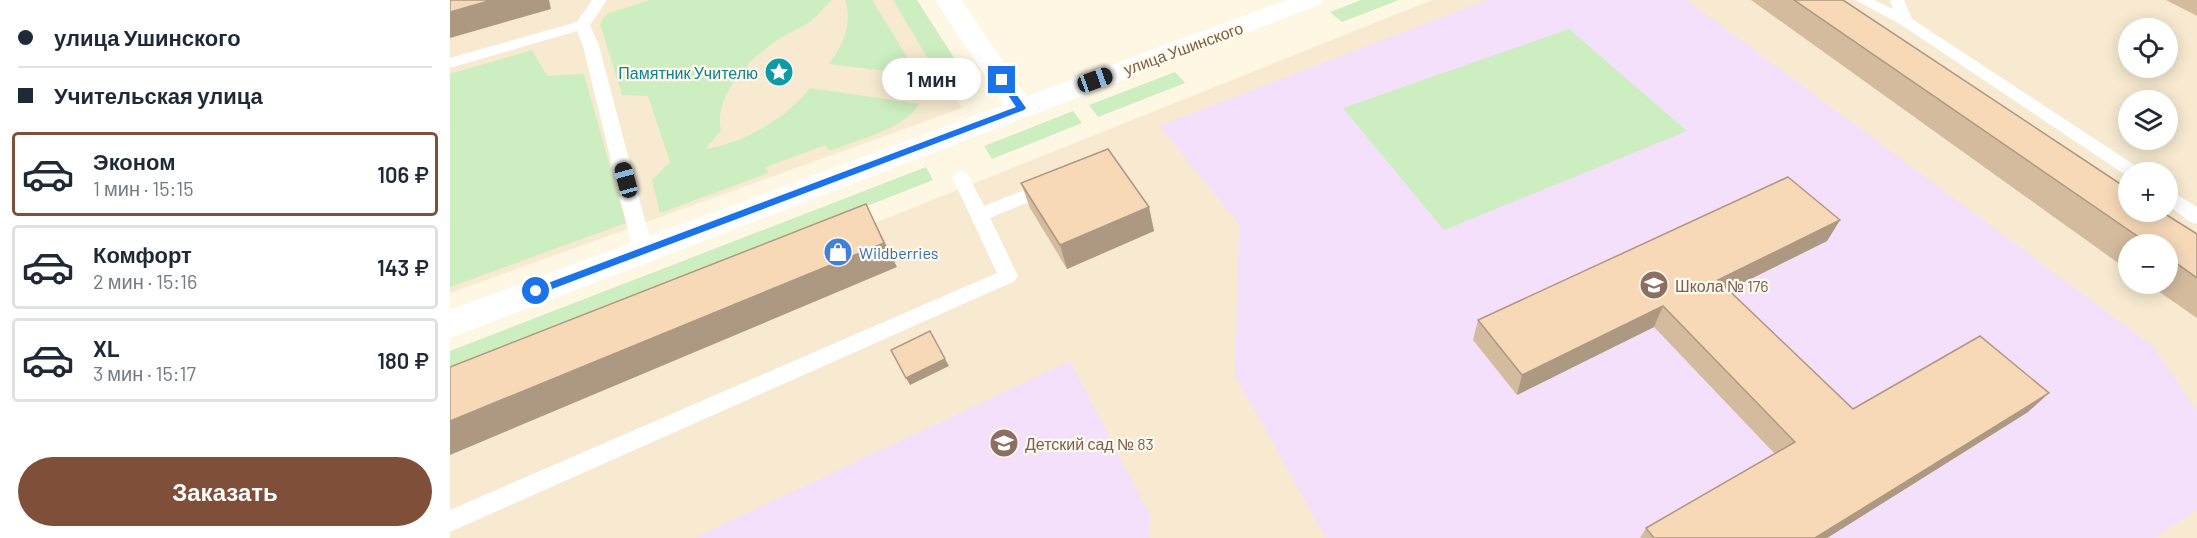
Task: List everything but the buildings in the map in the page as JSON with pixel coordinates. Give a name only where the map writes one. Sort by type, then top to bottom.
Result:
[{"type":"street","points":[[948,0],[1021,108]]},
{"type":"street","name":"улица Ушинского","points":[[450,324],[1310,0]]},
{"type":"lane","points":[[450,63],[582,25],[600,0]]},
{"type":"lane","points":[[1862,0],[1905,21],[2118,162]]},
{"type":"lane","points":[[1898,0],[1905,21]]},
{"type":"lane","points":[[582,25],[591,46],[643,251]]},
{"type":"lane","points":[[450,521],[1008,276],[961,177]]},
{"type":"lane","points":[[979,215],[1065,179]]},
{"type":"lane","points":[[2178,203],[2197,217]]},
{"type":"shaded area","points":[[450,0],[895,0],[962,108],[450,293]]},
{"type":"shaded area","points":[[1432,0],[2197,0],[2197,538],[450,538],[450,393]]},
{"type":"shaded area","name":"Школа № 176","points":[[1487,0],[1687,0],[2153,346],[2197,411],[2197,510],[2155,538],[1326,538],[1235,376],[1239,224],[1159,126]]},
{"type":"shaded area","name":"Детский сад № 83","points":[[1070,361],[1151,517],[1149,538],[694,538]]},
{"type":"green space","points":[[650,0],[832,0],[811,21],[760,53],[738,76],[723,103],[720,117],[721,131],[705,149],[734,142],[763,128],[789,109],[810,88],[919,104],[902,121],[878,133],[829,151],[826,145],[766,167],[768,173],[660,213],[652,180],[670,162],[648,96],[622,95],[600,24],[609,13]]},
{"type":"green space","points":[[845,0],[872,0],[918,75],[829,64],[839,50],[847,26]]},
{"type":"green space","points":[[893,0],[917,0],[958,64],[936,72]]},
{"type":"green space","points":[[1361,0],[1399,0],[1342,22],[1330,12]]},
{"type":"green space","points":[[1569,29],[1687,131],[1444,230],[1343,108]]},
{"type":"green space","points":[[532,50],[547,76],[584,74],[626,223],[450,287],[450,74]]},
{"type":"green space","points":[[1175,72],[1185,83],[1098,117],[1089,105]]},
{"type":"green space","points":[[1073,111],[1082,123],[992,159],[984,146]]},
{"type":"green space","points":[[926,167],[933,180],[450,370],[450,351]]},
{"type":"place","name":"Памятник Учителю","points":[[779,72]]},
{"type":"place","name":"Wildberries","points":[[838,252]]},
{"type":"place","name":"Школа № 176","points":[[1654,285]]},
{"type":"place","name":"Детский сад № 83","points":[[1004,443]]},
{"type":"route","points":[[536,291],[1021,108],[1002,80]]}]
